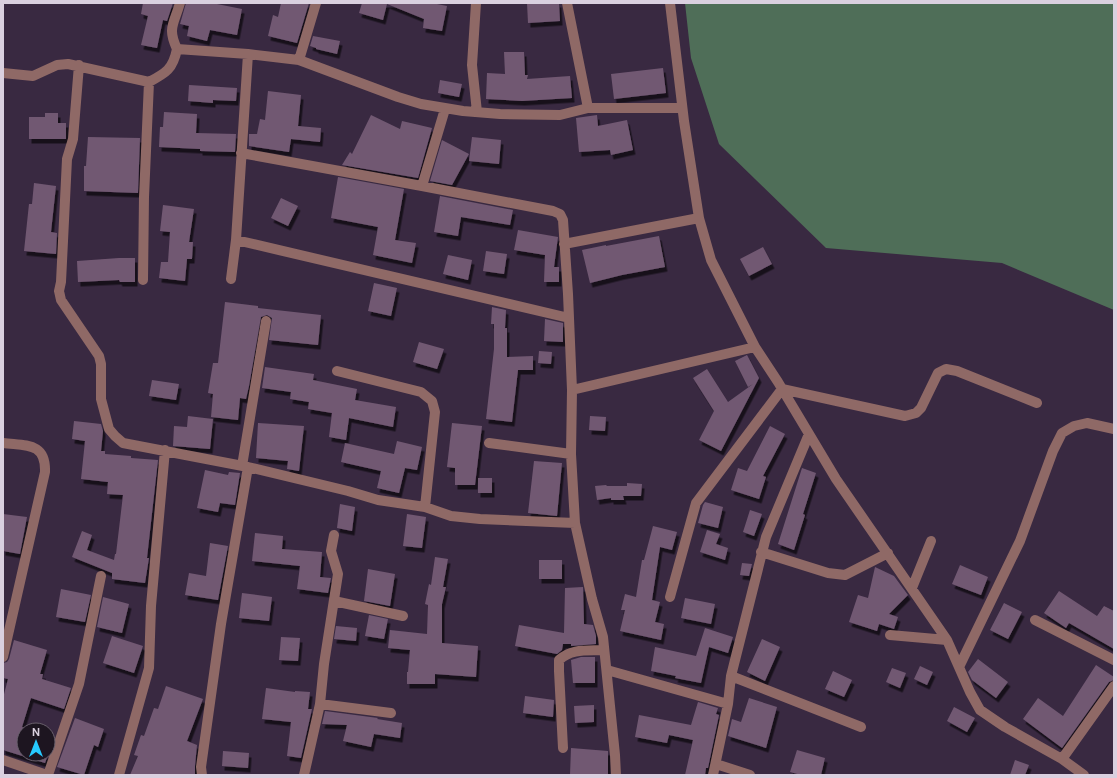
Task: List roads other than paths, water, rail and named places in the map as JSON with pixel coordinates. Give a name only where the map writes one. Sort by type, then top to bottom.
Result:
[{"type":"street","points":[[3,73],[33,76],[57,65],[68,64],[79,65],[150,82],[164,74],[170,68],[175,59],[177,49],[172,39],[171,27],[180,3]]},
{"type":"street","points":[[299,60],[316,3]]},
{"type":"street","points":[[476,3],[472,65],[477,112]]},
{"type":"street","points":[[567,3],[588,108]]},
{"type":"street","points":[[670,3],[682,108],[700,218],[711,260],[755,347],[836,478],[947,640],[970,692],[980,710],[1005,727],[1062,759],[1084,775]]},
{"type":"street","points":[[177,49],[248,54],[299,60],[398,97],[445,109],[500,114],[560,115],[588,108],[682,108]]},
{"type":"street","points":[[231,279],[236,240],[248,54]]},
{"type":"street","points":[[79,65],[73,138],[67,159],[61,282],[59,291],[61,300],[99,356],[101,364],[101,399],[109,429],[115,436],[123,443],[165,450],[245,467],[348,491],[378,500],[425,507],[451,516],[480,519],[575,523]]},
{"type":"street","points":[[143,280],[144,197],[150,82]]},
{"type":"street","points":[[422,186],[445,109]]},
{"type":"street","points":[[241,153],[553,211],[560,214],[563,220],[569,318],[572,390],[571,454],[575,523],[602,637],[607,670],[616,775]]},
{"type":"street","points":[[564,244],[700,218]]},
{"type":"street","points":[[236,240],[569,318]]},
{"type":"street","points":[[202,775],[201,767],[219,638],[266,321]]},
{"type":"street","points":[[572,390],[755,347]]},
{"type":"street","points":[[782,389],[904,416],[916,413],[921,408],[938,373],[946,369],[957,371],[1037,403]]},
{"type":"street","points":[[337,371],[421,392],[432,401],[435,412],[425,507]]},
{"type":"street","points":[[670,597],[696,503],[782,389]]},
{"type":"street","points":[[959,667],[1020,541],[1053,451],[1062,433],[1074,426],[1087,423],[1114,429]]},
{"type":"street","points":[[713,775],[728,704],[731,676],[761,552],[770,524],[809,434]]},
{"type":"street","points":[[489,443],[571,454]]},
{"type":"street","points":[[3,444],[34,448],[42,453],[46,461],[45,472],[3,657]]},
{"type":"street","points":[[118,775],[149,668],[151,606],[165,450]]},
{"type":"street","points":[[304,775],[320,704],[324,664],[338,574],[331,551],[334,535]]},
{"type":"street","points":[[912,588],[931,541]]},
{"type":"street","points":[[761,552],[828,573],[845,575],[888,553]]},
{"type":"street","points":[[3,760],[47,775],[79,684],[101,576]]},
{"type":"street","points":[[334,601],[403,616]]},
{"type":"street","points":[[1035,620],[1114,660]]},
{"type":"street","points":[[890,635],[947,640]]},
{"type":"street","points":[[563,748],[559,660],[566,654],[575,651],[604,650]]},
{"type":"street","points":[[607,670],[728,704]]},
{"type":"street","points":[[731,676],[861,727]]},
{"type":"street","points":[[1062,759],[1114,686]]},
{"type":"street","points":[[320,704],[391,714]]},
{"type":"street","points":[[716,764],[750,775]]}]
